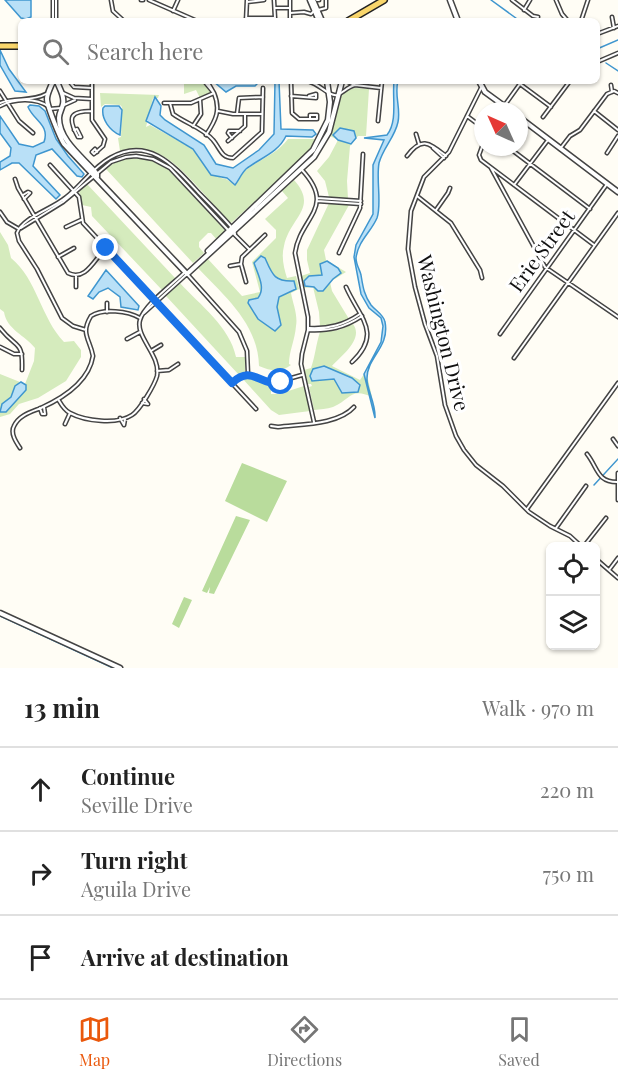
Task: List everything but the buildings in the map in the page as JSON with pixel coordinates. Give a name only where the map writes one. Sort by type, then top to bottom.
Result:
[{"type":"main road","points":[[347,18],[377,0]]},
{"type":"main road","points":[[353,18],[384,0]]},
{"type":"main road","points":[[0,44],[18,45]]},
{"type":"street","points":[[55,0],[55,18]]},
{"type":"street","points":[[111,0],[113,11],[121,18]]},
{"type":"street","points":[[149,0],[188,18]]},
{"type":"street","points":[[173,11],[178,0]]},
{"type":"street","points":[[246,18],[247,1],[264,0]]},
{"type":"street","points":[[274,0],[275,18]]},
{"type":"street","points":[[290,0],[290,18]]},
{"type":"street","points":[[315,0],[320,18]]},
{"type":"street","points":[[290,13],[310,14],[327,8],[326,0]]},
{"type":"street","points":[[452,0],[457,18]]},
{"type":"street","points":[[512,0],[524,10],[538,17]]},
{"type":"street","points":[[524,10],[530,0]]},
{"type":"street","points":[[556,0],[565,18]]},
{"type":"street","points":[[582,18],[588,0]]},
{"type":"street","points":[[275,8],[290,8]]},
{"type":"street","points":[[600,33],[616,27],[612,17]]},
{"type":"street","points":[[600,61],[618,54]]},
{"type":"street","points":[[53,84],[47,100],[58,134],[64,144],[239,332],[247,351],[248,374]]},
{"type":"street","points":[[57,84],[61,91],[62,107],[59,118],[63,132],[94,174]]},
{"type":"street","points":[[72,84],[74,87],[92,88]]},
{"type":"street","points":[[92,84],[93,123],[105,139],[97,152]]},
{"type":"street","points":[[206,135],[215,122],[218,111],[214,93],[208,84]]},
{"type":"street","points":[[291,84],[291,112],[299,119],[310,119]]},
{"type":"street","points":[[315,84],[335,95],[346,88],[355,86],[381,88]]},
{"type":"street","points":[[299,168],[324,131],[330,108],[327,84]]},
{"type":"street","points":[[58,399],[70,413],[100,421],[125,418],[135,413],[155,380],[157,371],[157,364],[141,332],[141,316],[299,168],[314,157],[324,142],[332,122],[335,102],[343,84]]},
{"type":"street","points":[[351,84],[355,86]]},
{"type":"street","points":[[378,121],[382,84]]},
{"type":"street","points":[[480,84],[481,88],[499,102]]},
{"type":"street","points":[[507,102],[520,84]]},
{"type":"street","points":[[523,84],[551,107]]},
{"type":"street","points":[[543,117],[568,84]]},
{"type":"street","points":[[611,85],[612,92]]},
{"type":"street","points":[[170,103],[173,114],[213,140],[226,157],[232,158],[260,134],[263,126],[263,88]]},
{"type":"street","name":"Washington Drive","points":[[481,88],[445,157],[425,174],[410,214],[408,254],[423,316],[437,356],[443,397],[460,443],[474,463],[503,486],[527,510],[578,542]]},
{"type":"street","points":[[0,91],[19,121],[33,133]]},
{"type":"street","points":[[0,105],[38,98],[49,91],[61,91],[77,99],[92,99]]},
{"type":"street","points":[[164,103],[191,103],[214,93]]},
{"type":"street","points":[[560,149],[570,136],[580,130],[607,94],[618,93]]},
{"type":"street","points":[[291,96],[309,96]]},
{"type":"street","points":[[237,114],[239,98],[262,98]]},
{"type":"street","points":[[7,102],[37,101],[49,108],[62,107],[77,99]]},
{"type":"street","points":[[193,126],[201,114],[200,99]]},
{"type":"street","points":[[74,130],[71,122],[73,114],[79,111],[92,111]]},
{"type":"street","points":[[218,111],[262,114]]},
{"type":"street","points":[[594,111],[618,129]]},
{"type":"street","points":[[228,141],[244,126],[245,114]]},
{"type":"street","points":[[467,116],[474,121]]},
{"type":"street","points":[[528,124],[618,192]]},
{"type":"street","points":[[232,138],[229,131],[240,131]]},
{"type":"street","points":[[416,134],[419,144]]},
{"type":"street","points":[[607,153],[618,135]]},
{"type":"street","points":[[514,185],[548,140]]},
{"type":"street","points":[[407,156],[413,147],[426,143],[445,157]]},
{"type":"street","points":[[19,229],[74,192],[113,156],[141,151],[156,154],[171,163],[232,231]]},
{"type":"street","points":[[141,151],[141,156]]},
{"type":"street","points":[[339,253],[361,203],[360,180],[363,154]]},
{"type":"street","points":[[94,174],[119,159],[141,156],[155,159],[170,168],[249,249]]},
{"type":"street","points":[[479,156],[491,168],[594,246]]},
{"type":"street","points":[[520,156],[590,208]]},
{"type":"street","points":[[50,165],[80,199],[81,220],[256,409]]},
{"type":"street","points":[[299,168],[313,183],[317,200],[315,210],[297,243],[295,253],[308,313],[308,329],[302,356],[303,375],[314,422]]},
{"type":"street","points":[[491,168],[547,269],[618,317]]},
{"type":"street","points":[[15,179],[24,199],[67,271],[76,276],[85,273],[106,248]]},
{"type":"street","name":"Erie Street","points":[[500,334],[607,184]]},
{"type":"street","points":[[436,210],[450,188]]},
{"type":"street","points":[[22,195],[30,193],[24,199]]},
{"type":"street","points":[[417,196],[454,227],[480,270],[482,278]]},
{"type":"street","points":[[317,200],[361,203]]},
{"type":"street","points":[[0,212],[7,222],[19,229]]},
{"type":"street","points":[[514,358],[618,213]]},
{"type":"street","points":[[66,226],[81,220]]},
{"type":"street","points":[[19,229],[19,242],[36,268],[62,318],[73,326],[86,330]]},
{"type":"street","points":[[246,282],[241,264],[242,257],[265,235]]},
{"type":"street","points":[[58,257],[75,248]]},
{"type":"street","points":[[230,266],[241,264]]},
{"type":"street","points":[[76,276],[76,287]]},
{"type":"street","points":[[346,287],[368,329],[368,340],[352,362]]},
{"type":"street","points":[[107,303],[107,312]]},
{"type":"street","points":[[20,448],[13,432],[14,426],[24,416],[58,399],[84,378],[92,362],[93,354],[87,341],[86,330],[91,316],[96,312],[107,312],[141,316]]},
{"type":"street","points":[[308,329],[338,326],[361,315]]},
{"type":"street","points":[[0,328],[18,345],[23,354],[22,370]]},
{"type":"street","points":[[127,339],[141,332]]},
{"type":"street","points":[[151,351],[161,345]]},
{"type":"street","points":[[0,347],[14,354],[23,354]]},
{"type":"street","points":[[157,371],[169,370],[178,364]]},
{"type":"street","points":[[232,383],[240,376],[248,374],[272,383],[303,375]]},
{"type":"street","points":[[527,510],[618,383]]},
{"type":"street","points":[[271,426],[278,427],[336,418],[354,407]]},
{"type":"street","points":[[65,424],[70,413]]},
{"type":"street","points":[[120,418],[124,425],[125,418]]},
{"type":"street","points":[[613,439],[618,446]]},
{"type":"street","points":[[587,454],[602,479],[617,482]]},
{"type":"street","points":[[618,473],[618,500]]},
{"type":"street","points":[[555,528],[586,486]]},
{"type":"street","points":[[586,542],[606,518]]},
{"type":"street","points":[[608,570],[618,558]]},
{"type":"street","points":[[600,563],[618,578]]},
{"type":"street","points":[[0,613],[120,668]]},
{"type":"green space","points":[[184,84],[204,84],[211,93],[200,98],[196,90],[184,94]]},
{"type":"green space","points":[[369,89],[366,136],[358,136],[350,146],[348,199],[329,197],[325,181],[317,171],[329,157],[338,140],[330,136],[339,100],[348,90]]},
{"type":"green space","points":[[100,93],[159,95],[158,98],[153,98],[146,127],[150,125],[191,148],[221,178],[235,185],[246,170],[274,152],[288,139],[317,139],[304,157],[231,223],[171,161],[154,152],[144,150],[120,151],[118,138],[121,137],[122,107],[105,104],[101,107]]},
{"type":"green space","points":[[131,158],[151,160],[168,169],[224,229],[217,240],[211,233],[208,233],[199,242],[199,247],[204,253],[193,263],[106,169],[117,161]]},
{"type":"green space","points":[[294,180],[304,198],[301,213],[287,236],[283,254],[287,278],[296,276],[299,289],[291,293],[296,318],[289,359],[291,365],[279,370],[271,370],[259,366],[253,336],[238,311],[197,267],[207,258],[242,296],[260,292],[252,262],[276,238],[276,230],[265,219],[288,198],[282,191]]},
{"type":"green space","points":[[87,184],[176,279],[163,291],[92,216],[91,207],[82,205],[79,191]]},
{"type":"green space","points":[[329,203],[349,205],[324,250],[326,260],[346,272],[330,282],[332,291],[349,319],[320,326],[313,287],[303,288],[301,276],[310,273],[307,250]]},
{"type":"green space","points":[[0,232],[8,245],[11,258],[27,277],[56,332],[64,342],[74,341],[81,350],[81,357],[66,381],[38,398],[19,404],[10,414],[0,417],[0,374],[25,384],[34,361],[35,348],[12,328],[0,309]]},
{"type":"green space","points":[[180,283],[221,326],[233,346],[236,357],[245,357],[245,372],[239,375],[166,296]]},
{"type":"green space","points":[[353,324],[356,330],[354,341],[332,366],[360,380],[371,364],[367,375],[372,397],[360,393],[355,394],[333,407],[314,410],[309,387],[312,386],[308,384],[304,370],[311,368],[320,332],[339,330]]},
{"type":"green space","points":[[250,376],[271,385],[271,394],[279,394],[304,386],[310,411],[279,415],[271,410],[242,378]]},
{"type":"green space","points":[[242,463],[287,481],[267,522],[225,501]]},
{"type":"green space","points":[[236,516],[250,520],[214,594],[209,593],[210,587],[207,593],[202,591]]},
{"type":"green space","points":[[184,597],[192,600],[179,628],[172,624]]},
{"type":"water","points":[[5,0],[31,0],[31,17],[21,18]]},
{"type":"water","points":[[0,50],[18,84],[26,92],[15,91],[0,65]]},
{"type":"water","points":[[217,84],[257,84],[255,86],[236,86],[226,92]]},
{"type":"water","points":[[275,84],[279,84],[281,129],[313,130],[316,134],[312,137],[286,136],[274,151],[246,169],[235,185],[227,178],[211,175],[193,149],[146,121],[155,97],[161,106],[160,115],[165,120],[204,145],[216,164],[233,168],[259,150],[274,134]]},
{"type":"water","points":[[394,84],[398,84],[398,122],[379,163],[377,218],[359,247],[356,258],[367,298],[385,322],[386,331],[382,345],[371,364],[367,378],[375,418],[364,374],[381,342],[383,326],[381,318],[369,308],[361,294],[354,257],[356,245],[373,214],[373,165],[384,140],[364,138],[387,135],[394,116]]},
{"type":"water","points":[[30,105],[39,106],[45,111],[56,139],[84,174],[82,177],[77,176],[52,149],[36,155],[33,166],[60,195],[56,199],[19,163],[12,163],[0,170],[0,162],[10,156],[11,148],[0,133],[0,116],[19,144],[33,147],[44,142],[45,131],[28,107]]},
{"type":"water","points":[[119,106],[122,110],[120,135],[110,128],[105,120],[103,108]]},
{"type":"water","points":[[340,128],[354,131],[356,138],[351,144],[338,140],[333,135]]},
{"type":"water","points":[[261,256],[265,258],[275,276],[282,280],[294,281],[296,289],[279,297],[277,307],[281,325],[275,331],[258,319],[248,303],[249,300],[258,298],[260,294],[260,281],[254,263]]},
{"type":"water","points":[[327,261],[338,268],[341,273],[323,291],[305,286],[304,281],[309,276],[322,275],[320,264]]},
{"type":"water","points":[[106,270],[139,306],[138,310],[121,307],[120,297],[108,288],[99,292],[93,299],[88,296]]},
{"type":"water","points":[[324,366],[352,378],[360,385],[358,392],[342,393],[334,379],[312,381],[310,376],[313,369]]},
{"type":"water","points":[[21,382],[26,385],[26,390],[6,412],[0,412],[2,404],[11,397],[15,386]]},
{"type":"waterway","points":[[491,0],[516,18]]},
{"type":"waterway","points":[[600,48],[618,40]]},
{"type":"waterway","points":[[606,63],[618,71]]},
{"type":"waterway","points":[[594,485],[618,459]]},
{"type":"waterway","points":[[0,616],[113,668]]},
{"type":"route","points":[[106,248],[232,383],[240,376],[248,374],[269,382],[281,382]]}]
